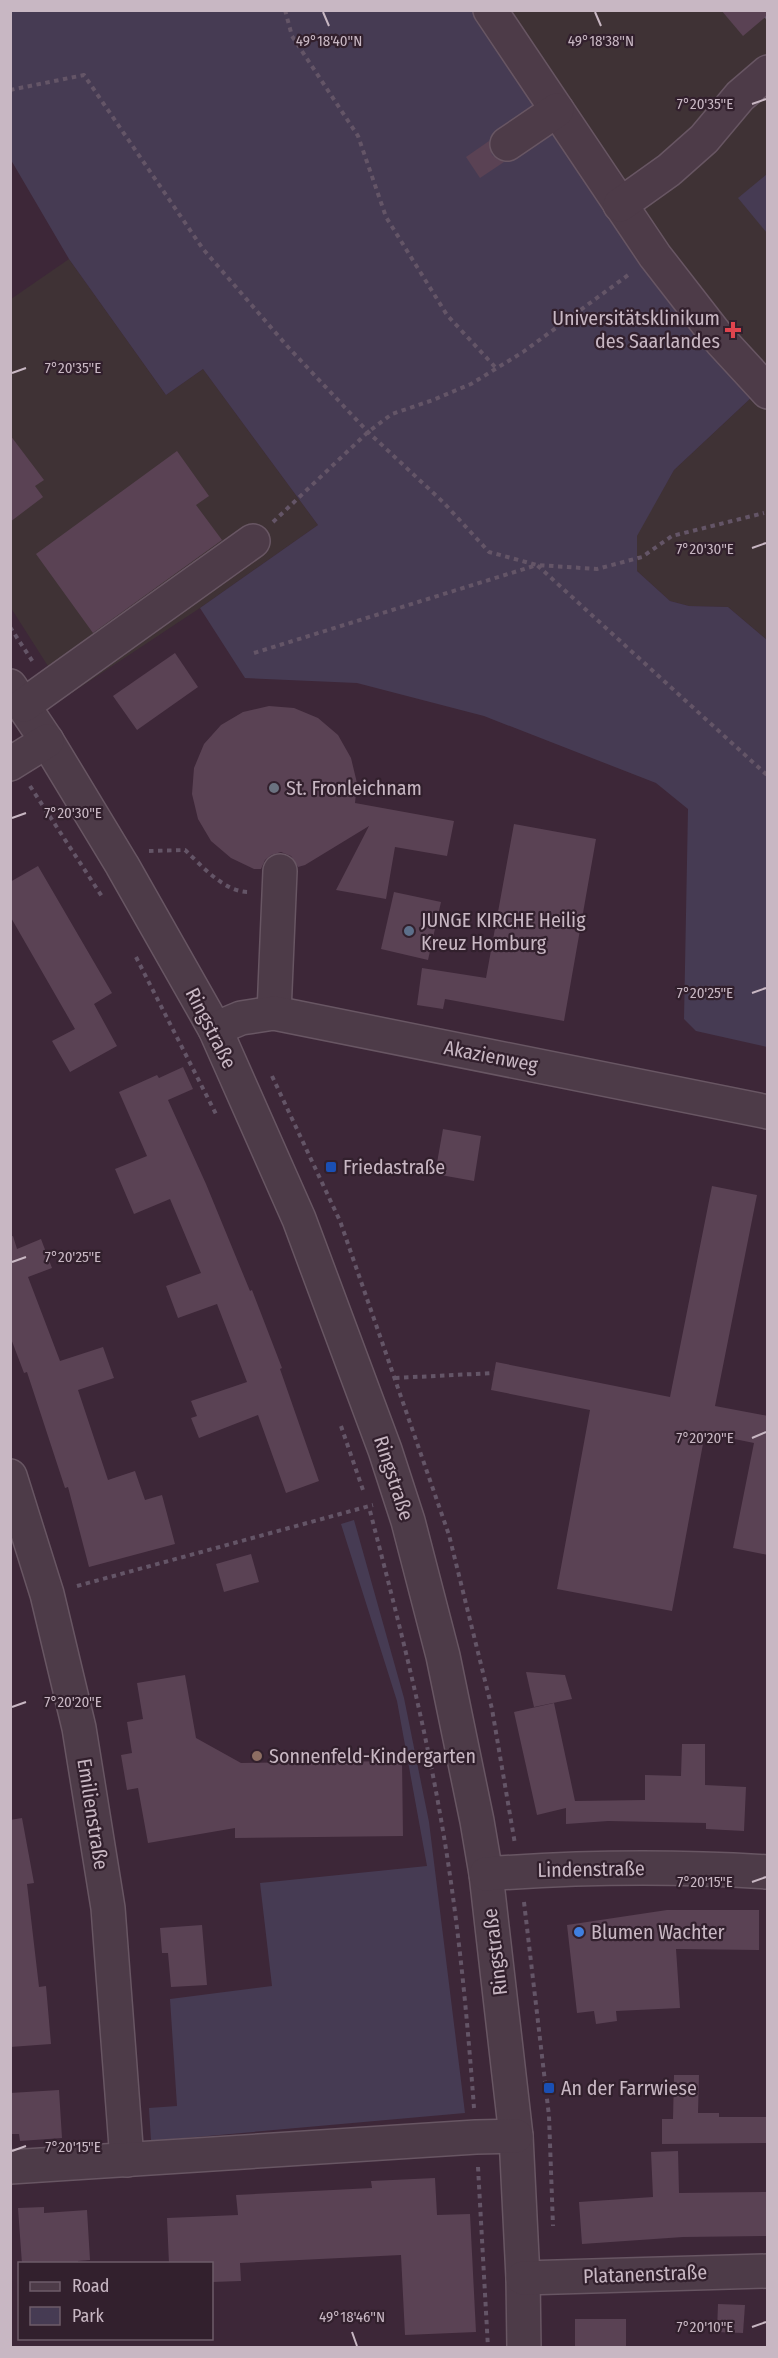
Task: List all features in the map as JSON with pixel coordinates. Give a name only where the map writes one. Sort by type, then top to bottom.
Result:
[{"type":"street","points":[[490,10],[655,256],[721,340],[768,392]]},
{"type":"street","points":[[620,205],[669,171],[704,139],[740,96],[768,72]]},
{"type":"street","points":[[507,144],[557,110]]},
{"type":"street","points":[[17,695],[252,541]]},
{"type":"street","name":"Ringstraße","points":[[17,695],[122,865],[215,1029],[299,1219],[401,1498],[444,1656],[486,1874],[516,2136],[524,2344]]},
{"type":"street","points":[[12,763],[47,741]]},
{"type":"street","points":[[274,1013],[280,877]]},
{"type":"street","name":"Akazienweg","points":[[215,1029],[241,1018],[274,1013],[768,1112]]},
{"type":"street","name":"Emilienstraße","points":[[10,1476],[47,1594],[79,1728],[108,1908],[127,2160]]},
{"type":"street","name":"Lindenstraße","points":[[486,1874],[631,1868],[768,1872]]},
{"type":"street","points":[[10,2167],[516,2136]]},
{"type":"street","name":"Platanenstraße","points":[[523,2278],[768,2271]]},
{"type":"path","points":[[285,10],[292,36],[358,136],[386,217],[447,315],[496,368]]},
{"type":"path","points":[[10,90],[84,75],[202,249],[288,347],[368,432],[443,502],[489,552],[537,565],[597,569],[642,557],[672,536],[764,513]]},
{"type":"path","points":[[252,541],[368,432],[392,414],[462,388],[523,352],[655,256]]},
{"type":"path","points":[[254,653],[537,565]]},
{"type":"path","points":[[537,565],[768,776]]},
{"type":"path","points":[[12,763],[68,842],[105,902]]},
{"type":"path","points":[[122,865],[148,850],[185,850],[212,876],[247,893],[280,877]]},
{"type":"path","points":[[134,952],[219,1119]]},
{"type":"path","points":[[396,1378],[494,1373]]},
{"type":"path","points":[[340,1422],[369,1506],[412,1675],[442,1825],[459,1947],[476,2137],[488,2348]]},
{"type":"path","points":[[47,1594],[401,1498]]},
{"type":"shaded area","name":"Universitätsklinikum des Saarlandes","points":[[474,11],[767,11],[767,640],[728,607],[689,606],[670,601],[637,571],[636,536],[674,470],[753,396]]},
{"type":"shaded area","points":[[69,259],[166,395],[203,369],[318,525],[200,608],[67,696],[11,608],[11,299]]},
{"type":"green space","points":[[10,11],[474,11],[753,396],[674,470],[637,536],[637,571],[670,601],[689,606],[728,607],[767,640],[767,1047],[696,1031],[684,1019],[688,809],[656,783],[484,716],[357,683],[245,678],[200,608],[318,525],[203,369],[166,395],[69,259],[11,160]]},
{"type":"green space","points":[[767,174],[767,233],[738,198]]},
{"type":"green space","points":[[354,1520],[404,1698],[429,1822],[465,2113],[151,2141],[149,2108],[177,2106],[170,1999],[272,1986],[260,1883],[427,1866],[397,1701],[341,1524]]},
{"type":"building","points":[[721,10],[768,10],[768,15],[743,36]]},
{"type":"building","points":[[489,141],[492,155],[504,162],[480,178],[466,157]]},
{"type":"building","points":[[10,435],[44,480],[35,486],[43,497],[10,522]]},
{"type":"building","points":[[177,451],[209,496],[196,505],[222,540],[93,633],[36,554]]},
{"type":"building","points":[[175,653],[198,687],[137,730],[113,696]]},
{"type":"building","name":"St. Fronleichnam","points":[[269,706],[294,708],[318,718],[338,735],[351,758],[357,783],[355,803],[454,821],[447,856],[395,847],[386,899],[336,890],[369,826],[298,867],[291,856],[281,852],[265,860],[261,869],[254,869],[231,858],[211,841],[198,819],[192,794],[194,768],[204,744],[221,725],[243,712]]},
{"type":"building","points":[[514,824],[596,839],[564,1021],[445,999],[443,1009],[417,1005],[422,968],[486,978]]},
{"type":"building","points":[[38,866],[112,993],[94,1004],[117,1046],[70,1072],[52,1041],[75,1029],[10,916],[10,882]]},
{"type":"building","points":[[394,892],[441,902],[428,960],[381,949]]},
{"type":"building","points":[[183,1067],[193,1089],[168,1100],[250,1291],[252,1290],[282,1368],[280,1369],[319,1481],[286,1493],[258,1415],[199,1438],[191,1418],[197,1416],[191,1401],[247,1382],[217,1304],[178,1318],[166,1286],[201,1273],[170,1199],[134,1214],[115,1169],[147,1156],[119,1092],[157,1075],[159,1078]]},
{"type":"building","points":[[443,1129],[481,1136],[474,1181],[435,1174]]},
{"type":"building","points":[[712,1186],[757,1195],[715,1406],[768,1416],[768,1555],[733,1548],[754,1443],[705,1433],[672,1611],[557,1589],[590,1410],[491,1390],[496,1362],[670,1397]]},
{"type":"building","points":[[13,1236],[17,1249],[41,1239],[52,1268],[28,1277],[60,1361],[103,1347],[114,1378],[78,1390],[108,1480],[135,1471],[145,1500],[162,1495],[175,1544],[89,1567],[68,1487],[65,1488],[27,1372],[24,1373],[10,1336],[10,1237]]},
{"type":"building","points":[[251,1554],[259,1582],[224,1592],[216,1564]]},
{"type":"building","points":[[526,1672],[565,1675],[572,1699],[534,1707]]},
{"type":"building","points":[[185,1675],[196,1738],[241,1763],[402,1761],[403,1836],[235,1838],[235,1828],[148,1843],[138,1788],[127,1790],[121,1755],[132,1753],[127,1722],[143,1719],[137,1683]]},
{"type":"building","points":[[554,1703],[575,1801],[645,1800],[645,1775],[681,1776],[682,1744],[705,1744],[705,1785],[746,1787],[744,1831],[706,1829],[706,1823],[608,1821],[566,1824],[566,1808],[537,1815],[514,1712]]},
{"type":"building","points":[[22,1818],[34,1883],[27,1884],[39,1987],[46,1986],[51,2044],[10,2047],[10,1820]]},
{"type":"building","points":[[667,1910],[759,1910],[759,1950],[676,1949],[680,2008],[616,2011],[617,2021],[596,2024],[594,2011],[577,2013],[567,1925]]},
{"type":"building","points":[[202,1925],[207,1985],[171,1987],[168,1953],[162,1953],[160,1928]]},
{"type":"building","points":[[674,2075],[699,2075],[698,2113],[719,2113],[719,2117],[768,2117],[768,2143],[662,2144],[662,2119],[673,2119]]},
{"type":"building","points":[[59,2090],[62,2138],[20,2141],[19,2134],[10,2134],[10,2093]]},
{"type":"building","points":[[678,2151],[679,2193],[768,2192],[768,2236],[683,2237],[582,2244],[579,2202],[653,2197],[651,2152]]},
{"type":"building","points":[[435,2178],[437,2215],[470,2214],[476,2332],[405,2335],[401,2255],[240,2263],[241,2281],[213,2282],[213,2262],[169,2262],[167,2218],[238,2215],[236,2195],[372,2188],[371,2181]]},
{"type":"building","points":[[44,2207],[44,2213],[87,2210],[90,2260],[22,2262],[18,2208]]},
{"type":"building","points":[[718,2304],[745,2305],[743,2333],[717,2332]]},
{"type":"building","points":[[575,2319],[626,2319],[626,2348],[575,2348]]},
{"type":"place","name":"Universitätsklinikum des Saarlandes","points":[[733,330]]},
{"type":"place","name":"St. Fronleichnam","points":[[274,788]]},
{"type":"place","name":"JUNGE KIRCHE Heilig Kreuz Homburg","points":[[409,931]]},
{"type":"place","name":"Friedastraße","points":[[331,1167]]},
{"type":"place","name":"Sonnenfeld-Kindergarten","points":[[257,1756]]},
{"type":"place","name":"Blumen Wachter","points":[[579,1932]]},
{"type":"place","name":"An der Farrwiese","points":[[549,2088]]}]
